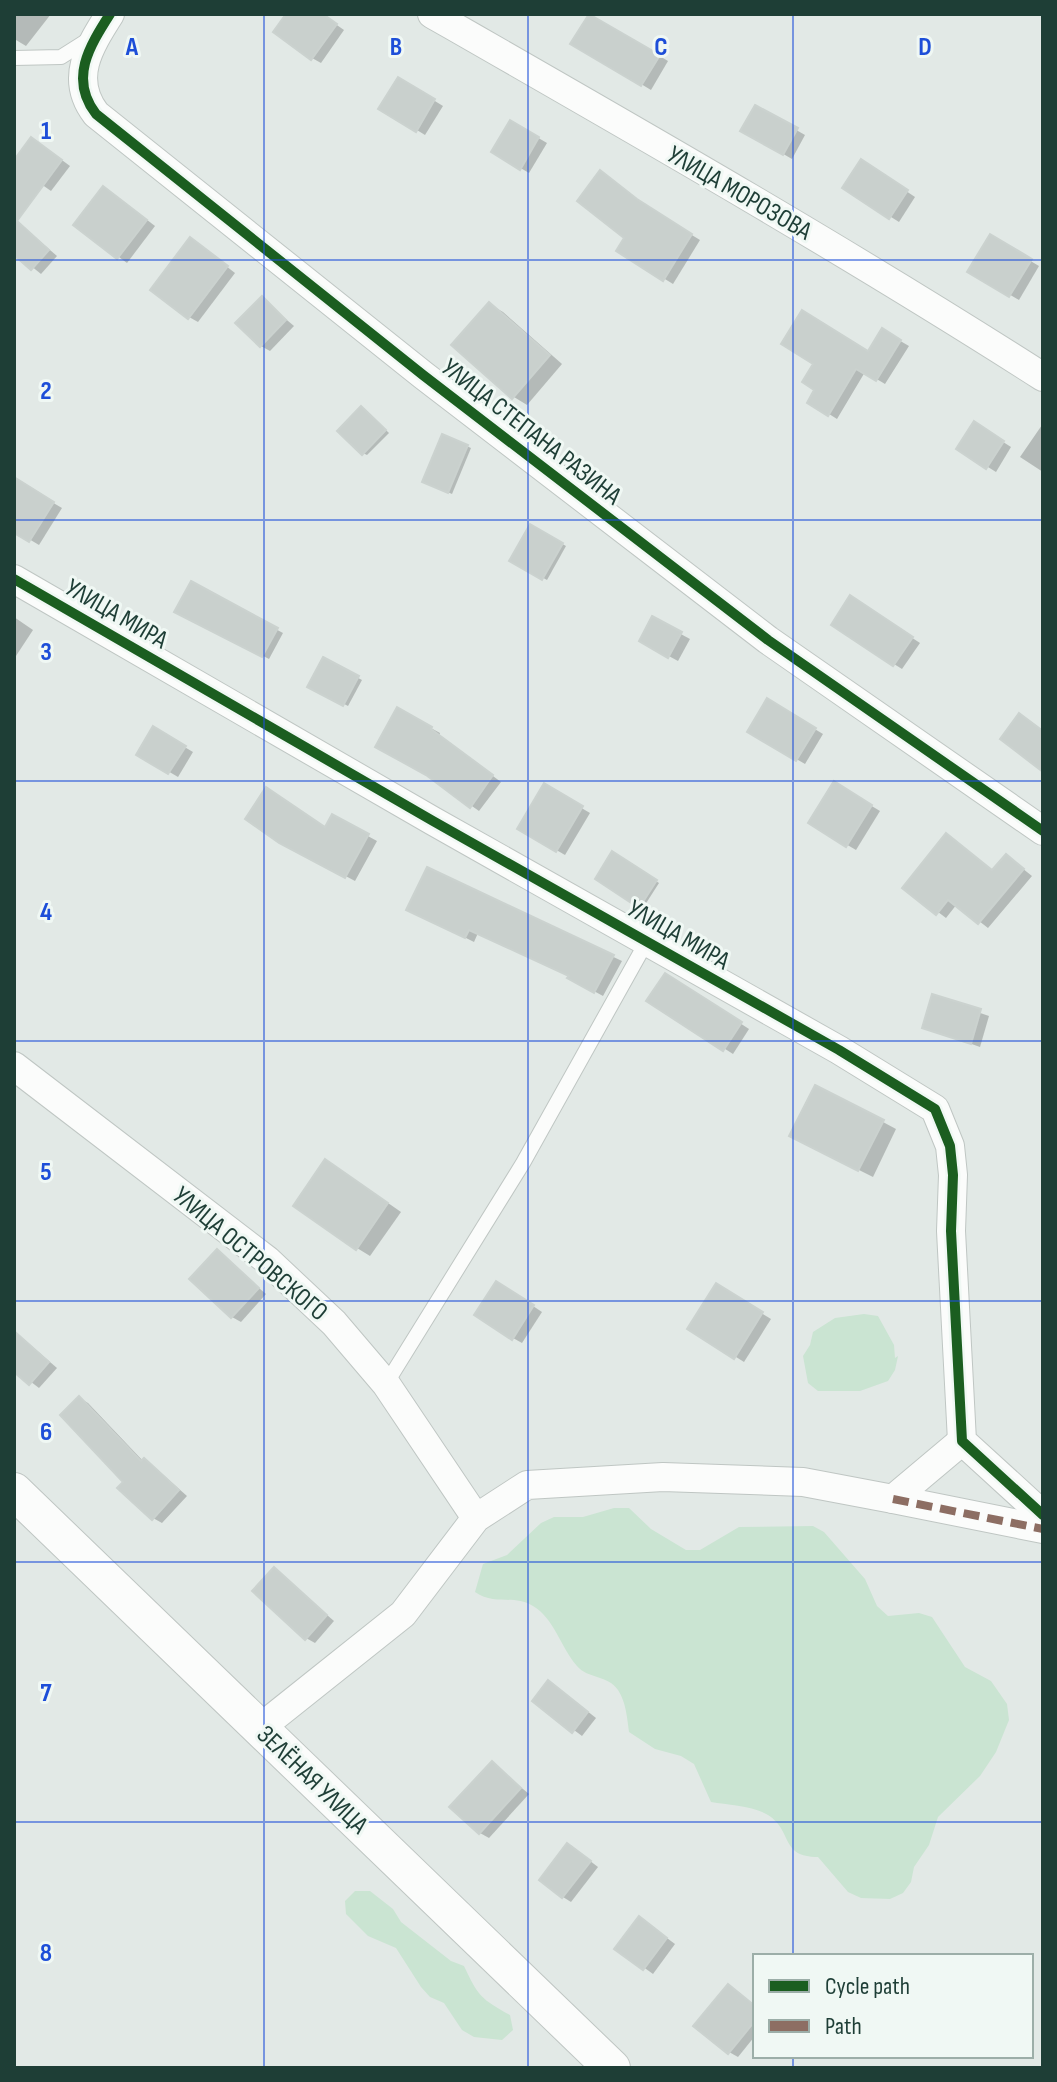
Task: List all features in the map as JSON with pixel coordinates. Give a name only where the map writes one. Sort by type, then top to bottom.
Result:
[{"type":"street","name":"УЛИЦА МОРОЗОВА","points":[[432,14],[737,189],[890,280],[1043,377]]},
{"type":"street","name":"УЛИЦА СТЕПАНА РАЗИНА","points":[[104,24],[82,70],[85,100],[96,114],[423,375],[768,640],[1043,831]]},
{"type":"street","name":"УЛИЦА МИРА","points":[[14,579],[433,821],[839,1050],[935,1109],[950,1146],[953,1175],[951,1231],[962,1441]]},
{"type":"street","name":"УЛИЦА ОСТРОВСКОГО","points":[[14,1066],[267,1260],[334,1323],[386,1384],[476,1518]]},
{"type":"street","points":[[893,1499],[962,1441],[1043,1515]]},
{"type":"street","points":[[260,1728],[403,1614],[476,1518],[527,1485],[663,1477],[803,1482],[1043,1529]]},
{"type":"street","name":"ЗЕЛЁНАЯ УЛИЦА","points":[[14,1491],[612,2068]]},
{"type":"lane","points":[[14,58],[61,57],[104,24]]},
{"type":"lane","points":[[386,1384],[523,1163],[647,941]]},
{"type":"green space","points":[[864,1314],[878,1316],[894,1345],[895,1358],[898,1356],[895,1370],[888,1381],[860,1391],[818,1391],[808,1383],[803,1356],[813,1332],[835,1318]]},
{"type":"green space","points":[[614,1508],[629,1508],[651,1529],[686,1550],[700,1550],[739,1527],[813,1526],[824,1532],[865,1579],[877,1606],[888,1616],[919,1613],[932,1617],[965,1667],[991,1681],[1007,1704],[1009,1720],[996,1752],[980,1776],[938,1817],[929,1845],[914,1867],[911,1882],[903,1893],[890,1899],[861,1898],[848,1892],[818,1857],[806,1856],[792,1848],[776,1821],[768,1815],[711,1802],[694,1764],[681,1756],[655,1749],[629,1732],[618,1690],[577,1666],[540,1611],[526,1603],[490,1598],[475,1592],[483,1564],[507,1555],[541,1523],[554,1517],[583,1517]]},
{"type":"green space","points":[[355,1891],[370,1891],[393,1909],[401,1922],[451,1961],[464,1966],[481,1996],[510,2015],[513,2030],[502,2040],[474,2037],[462,2030],[444,2003],[430,1997],[421,1987],[396,1948],[368,1936],[346,1914],[345,1901]]},
{"type":"building","points":[[286,14],[323,14],[337,24],[311,60],[273,32]]},
{"type":"building","points":[[589,14],[660,55],[641,86],[570,44]]},
{"type":"building","points":[[398,77],[435,99],[416,132],[378,109]]},
{"type":"building","points":[[755,105],[798,128],[783,155],[740,131]]},
{"type":"building","points":[[510,120],[539,137],[520,170],[491,152]]},
{"type":"building","points":[[31,137],[62,160],[17,221],[49,250],[31,270],[14,255],[14,160]]},
{"type":"building","points":[[861,159],[908,190],[889,219],[842,188]]},
{"type":"building","points":[[600,170],[637,199],[692,234],[663,281],[616,251],[624,238],[577,201]]},
{"type":"building","points":[[103,186],[147,220],[117,259],[73,225]]},
{"type":"building","points":[[990,234],[1032,259],[1009,297],[967,272]]},
{"type":"building","points":[[190,237],[228,266],[188,319],[150,290]]},
{"type":"building","points":[[262,296],[286,320],[260,347],[235,323]]},
{"type":"building","points":[[489,302],[550,355],[512,399],[451,345]]},
{"type":"building","points":[[802,310],[868,351],[882,328],[901,340],[876,381],[856,369],[828,416],[807,403],[814,390],[802,382],[813,364],[781,344]]},
{"type":"building","points":[[361,406],[386,430],[362,455],[337,431]]},
{"type":"building","points":[[974,421],[1004,441],[986,469],[956,449]]},
{"type":"building","points":[[442,434],[468,445],[448,493],[422,482]]},
{"type":"building","points":[[14,477],[54,502],[29,542],[14,533]]},
{"type":"building","points":[[530,524],[563,543],[542,580],[509,561]]},
{"type":"building","points":[[191,581],[278,628],[262,657],[174,612]]},
{"type":"building","points":[[850,595],[913,637],[893,666],[831,625]]},
{"type":"building","points":[[652,616],[682,632],[668,658],[639,641]]},
{"type":"building","points":[[323,657],[359,676],[343,706],[307,687]]},
{"type":"building","points":[[767,698],[816,728],[796,761],[747,732]]},
{"type":"building","points":[[397,707],[432,727],[493,775],[470,808],[426,775],[375,747]]},
{"type":"building","points":[[1019,713],[1043,731],[1043,772],[1000,739]]},
{"type":"building","points":[[153,726],[186,746],[168,774],[136,755]]},
{"type":"building","points":[[834,781],[872,805],[846,847],[808,823]]},
{"type":"building","points":[[544,783],[583,806],[556,852],[517,829]]},
{"type":"building","points":[[266,787],[325,827],[332,814],[369,834],[345,878],[279,843],[245,819]]},
{"type":"building","points":[[946,833],[992,870],[1006,854],[1024,869],[978,924],[948,900],[936,915],[902,888]]},
{"type":"building","points":[[612,851],[657,880],[639,908],[595,879]]},
{"type":"building","points":[[427,867],[614,955],[594,993],[567,978],[569,976],[469,930],[465,938],[406,910]]},
{"type":"building","points":[[665,973],[742,1022],[723,1051],[646,1001]]},
{"type":"building","points":[[932,994],[981,1009],[971,1044],[922,1028]]},
{"type":"building","points":[[815,1085],[884,1120],[858,1171],[789,1136]]},
{"type":"building","points":[[325,1159],[388,1203],[356,1250],[293,1206]]},
{"type":"building","points":[[217,1249],[259,1288],[231,1318],[189,1279]]},
{"type":"building","points":[[496,1281],[534,1305],[512,1340],[474,1315]]},
{"type":"building","points":[[716,1283],[763,1312],[734,1359],[687,1329]]},
{"type":"building","points":[[14,1331],[49,1362],[29,1385],[14,1372]]},
{"type":"building","points":[[79,1396],[141,1461],[144,1458],[179,1490],[152,1520],[117,1488],[123,1482],[60,1415]]},
{"type":"building","points":[[274,1567],[327,1615],[305,1640],[252,1591]]},
{"type":"building","points":[[548,1680],[588,1712],[572,1733],[532,1701]]},
{"type":"building","points":[[492,1761],[521,1788],[479,1834],[449,1807]]},
{"type":"building","points":[[567,1843],[591,1861],[562,1898],[539,1880]]},
{"type":"building","points":[[639,1916],[667,1938],[643,1970],[614,1949]]},
{"type":"building","points":[[728,1984],[753,2004],[753,2023],[728,2054],[693,2026]]},
{"type":"marked path","points":[[893,1499],[1043,1529]]},
{"type":"cycle path","points":[[110,14],[89,51],[83,76],[88,101],[96,114],[423,375],[768,640],[1043,831]]},
{"type":"cycle path","points":[[14,579],[433,821],[839,1050],[935,1109],[950,1146],[953,1175],[951,1231],[962,1441],[1043,1515]]}]
